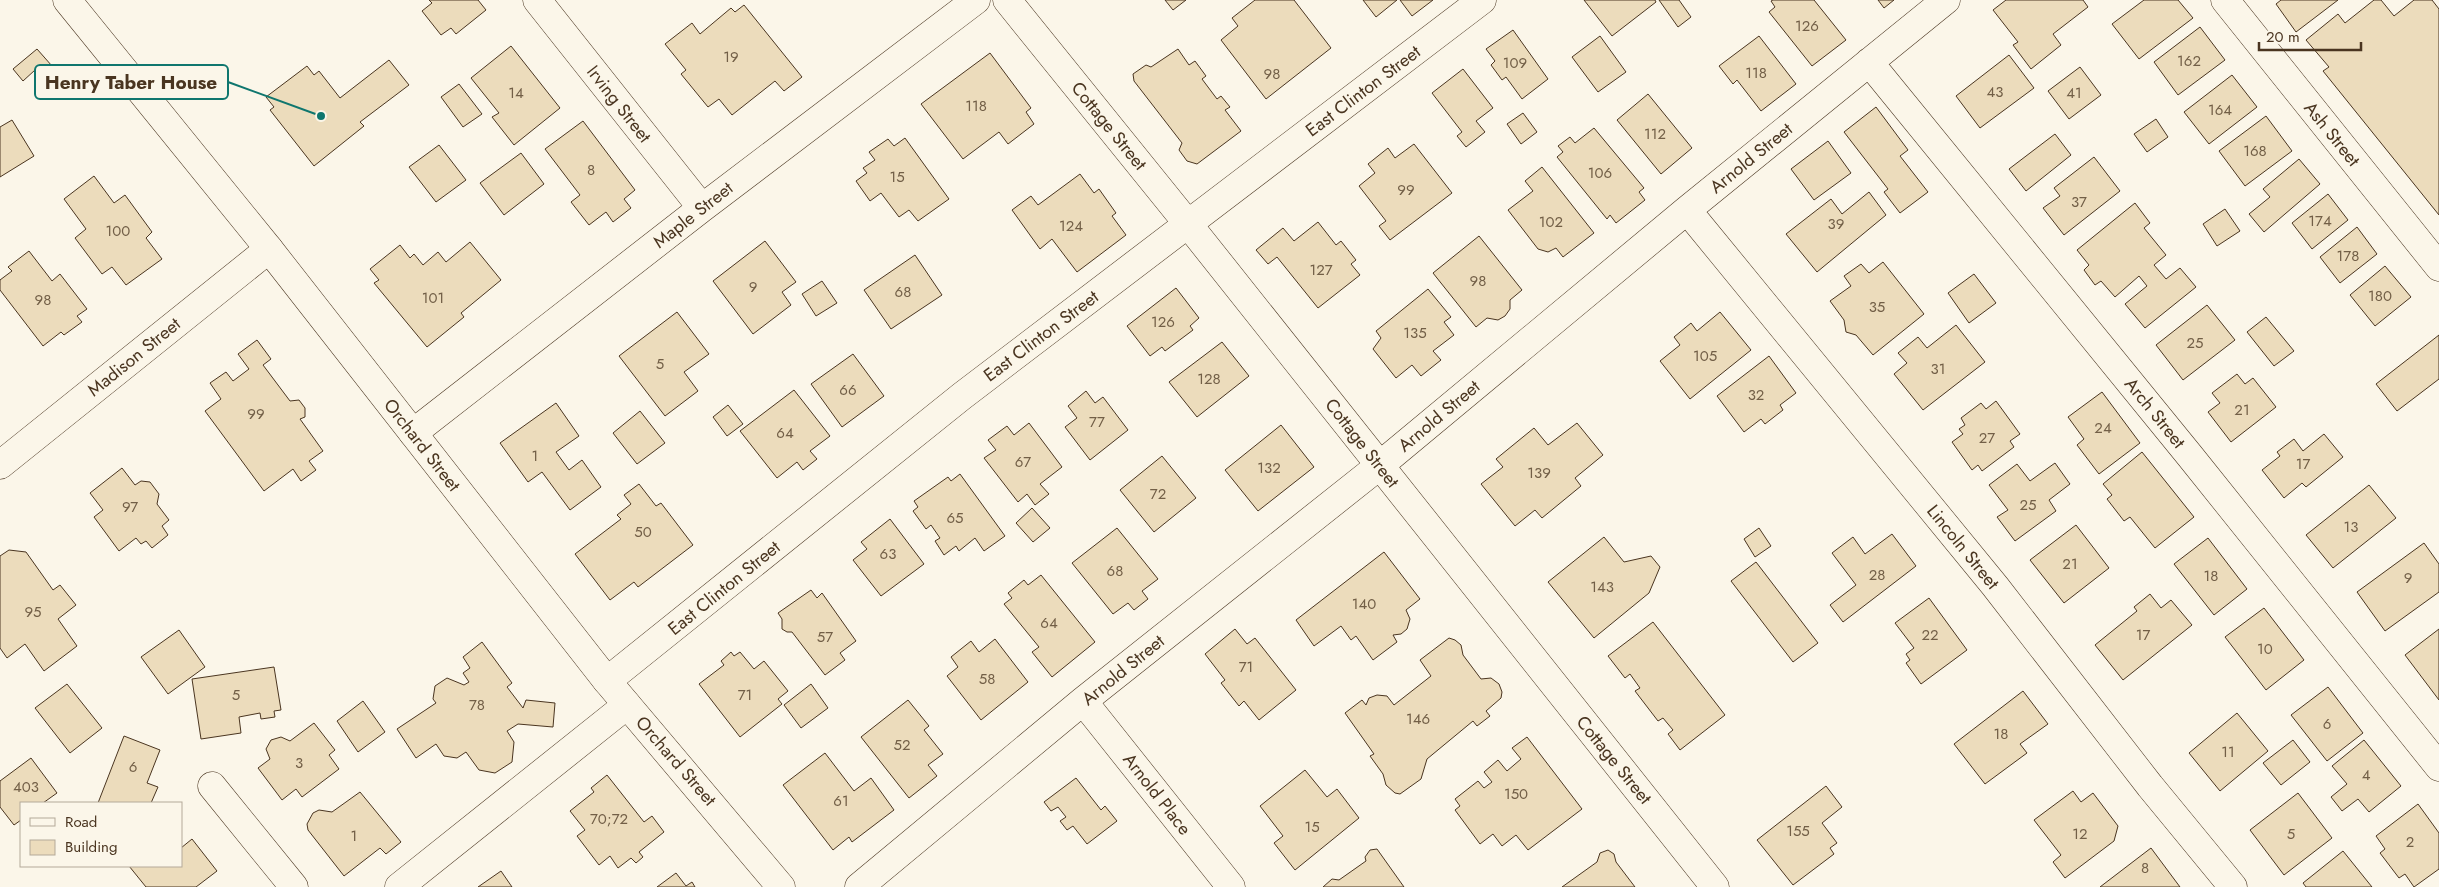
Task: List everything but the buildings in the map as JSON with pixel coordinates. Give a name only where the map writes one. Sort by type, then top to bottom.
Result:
[{"type":"street","name":"Orchard Street","points":[[67,0],[268,249],[607,681],[781,887]]},
{"type":"street","name":"Irving Street","points":[[537,0],[702,208]]},
{"type":"street","name":"Maple Street","points":[[413,433],[702,208],[976,0]]},
{"type":"street","name":"Cottage Street","points":[[1007,0],[1188,224],[1715,887]]},
{"type":"street","name":"East Clinton Street","points":[[607,681],[962,396],[1482,0]]},
{"type":"street","name":"Arnold Street","points":[[859,887],[1083,701],[1379,466],[1687,210],[1946,0]]},
{"type":"street","name":"Ash Street","points":[[2225,0],[2439,267]]},
{"type":"street","name":"Arch Street","points":[[1869,62],[2190,456],[2439,767]]},
{"type":"street","name":"Lincoln Street","points":[[1687,210],[1995,586],[2150,786],[2234,887]]},
{"type":"street","name":"Madison Street","points":[[0,465],[268,249]]},
{"type":"street","name":"Arnold Place","points":[[1083,701],[1230,887]]},
{"type":"street","points":[[399,887],[627,705]]},
{"type":"street","points":[[212,786],[294,887]]},
{"type":"place","name":"Henry Taber House","points":[[321,116]]}]
